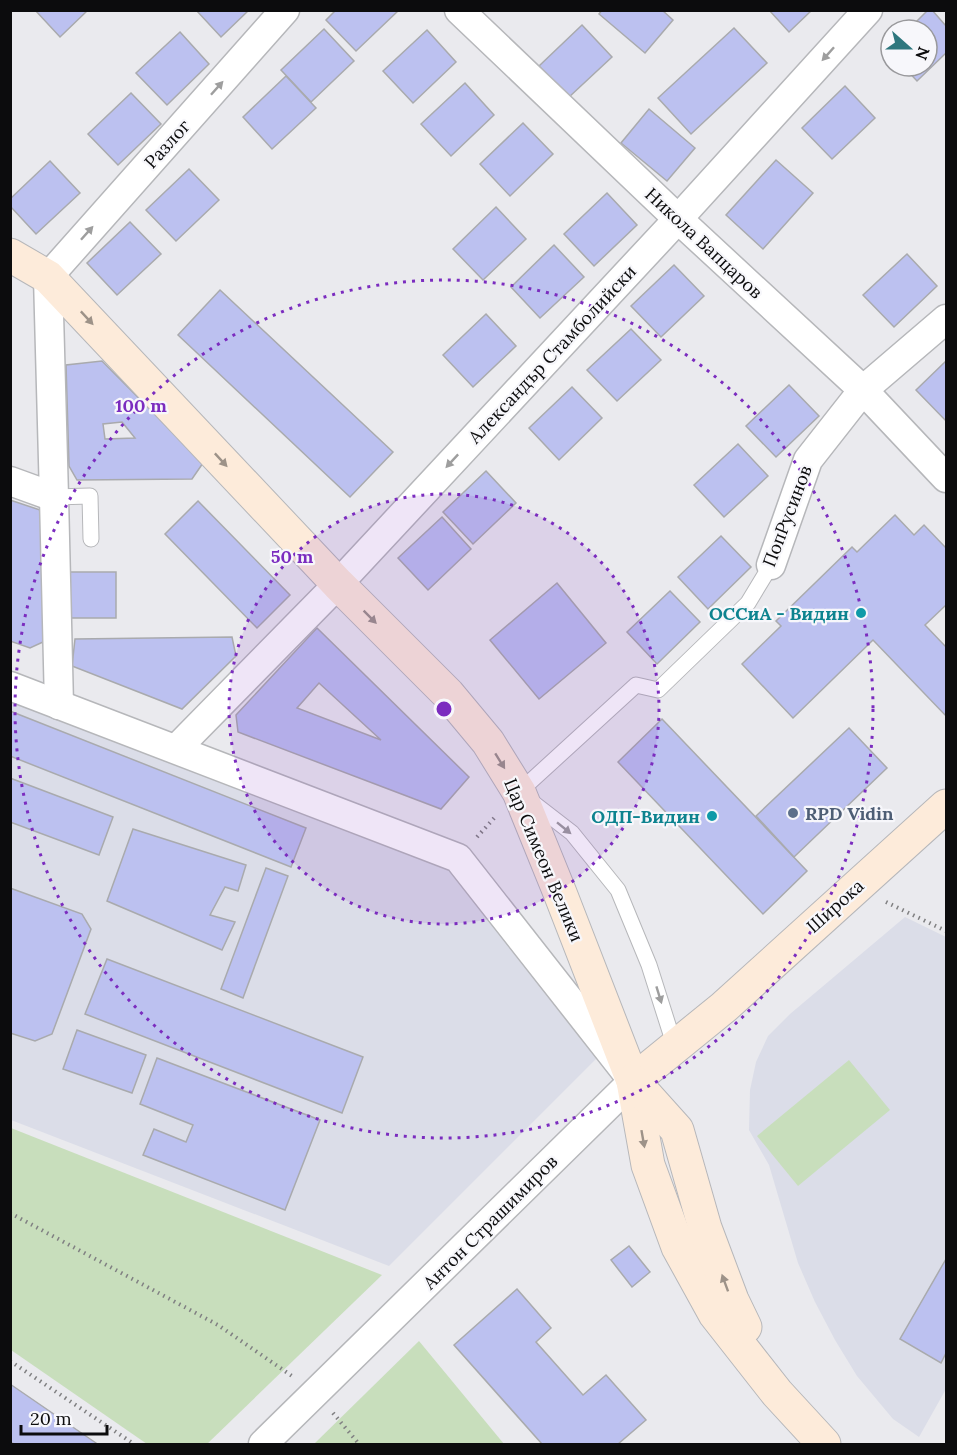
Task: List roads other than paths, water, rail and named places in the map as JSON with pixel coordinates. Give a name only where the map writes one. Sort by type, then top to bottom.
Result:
[{"type":"street","name":"Разлог","points":[[48,277],[285,10]]},
{"type":"street","name":"Никола Вапцаров","points":[[459,10],[678,219],[863,390],[946,478]]},
{"type":"street","name":"Александър Стамболийски","points":[[176,749],[338,584],[678,219],[868,10]]},
{"type":"street","name":"Цар Симеон Велики","points":[[10,255],[48,277],[338,584],[448,694],[488,742],[519,792],[633,1081],[648,1166],[678,1247],[715,1314],[777,1393],[824,1444]]},
{"type":"street","points":[[48,277],[59,705]]},
{"type":"street","name":"ПопРусинов","points":[[771,565],[808,460],[863,390],[946,319]]},
{"type":"street","points":[[10,481],[54,497]]},
{"type":"street","points":[[10,686],[458,858],[633,1081]]},
{"type":"street","name":"Широка","points":[[724,1007],[946,806]]},
{"type":"street","name":"Антон Страшимиров","points":[[262,1444],[317,1394],[633,1081],[724,1007]]},
{"type":"lane","points":[[54,497],[90,496],[91,539]]},
{"type":"lane","name":"ПопРусинов","points":[[519,792],[636,685],[658,690],[748,603],[771,565]]},
{"type":"lane","points":[[519,792],[572,833],[618,890],[649,965],[675,1047]]},
{"type":"place","name":"ОССиА - Видин","points":[[861,613]]},
{"type":"place","name":"RPD Vidin","points":[[793,813]]},
{"type":"place","name":"ОДП-Видин","points":[[712,816]]}]
